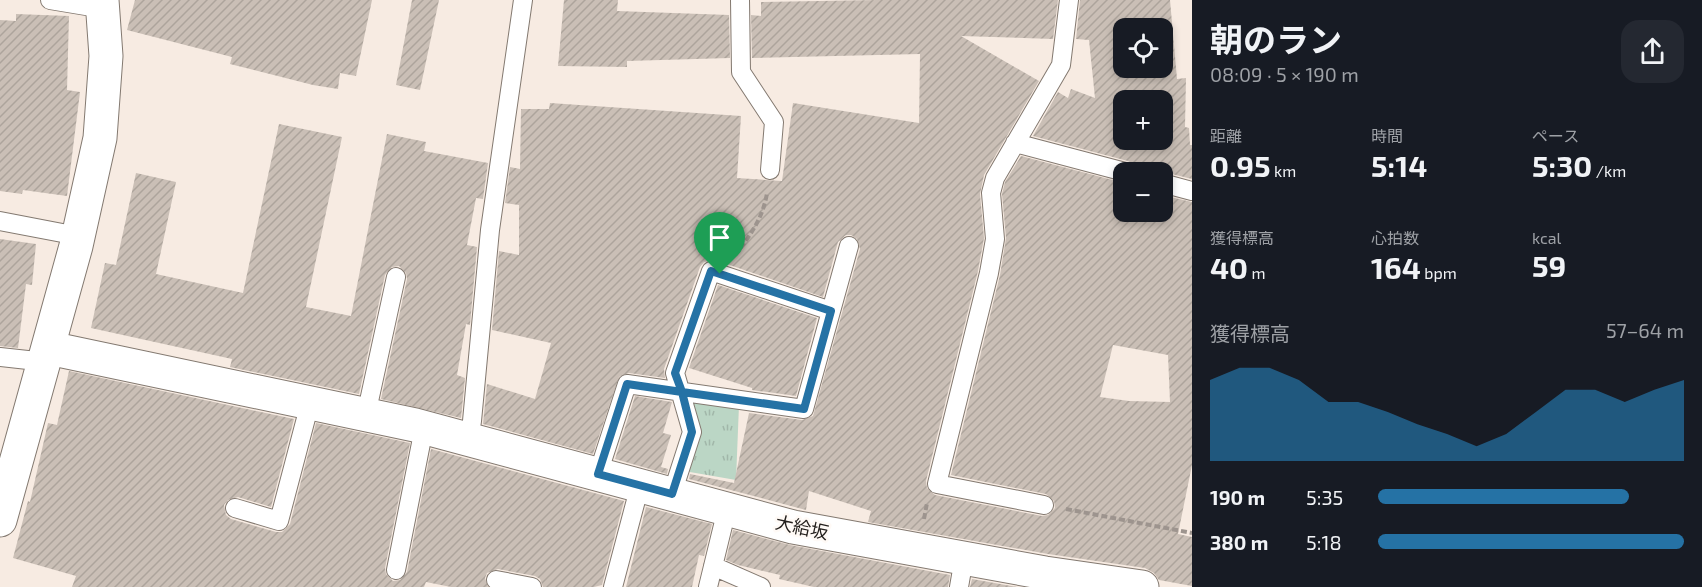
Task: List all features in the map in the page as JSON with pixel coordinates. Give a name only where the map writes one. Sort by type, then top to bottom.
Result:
[{"type":"street","points":[[0,520],[48,355],[100,138],[106,56],[103,4]]},
{"type":"street","name":"大給坂","points":[[48,355],[310,403],[424,428],[793,527],[919,549],[961,572],[1142,587]]},
{"type":"lane","points":[[50,0],[103,4]]},
{"type":"lane","points":[[469,439],[490,230],[523,0]]},
{"type":"lane","points":[[740,0],[741,72],[774,122],[770,170]]},
{"type":"lane","points":[[1044,505],[937,484],[989,273],[994,240],[991,193],[995,178],[1061,64],[1069,0]]},
{"type":"lane","points":[[1015,142],[1113,169]]},
{"type":"lane","points":[[1173,186],[1192,191]]},
{"type":"lane","points":[[0,221],[78,237]]},
{"type":"lane","points":[[598,474],[627,384],[804,409],[849,246]]},
{"type":"lane","points":[[672,494],[692,432],[675,373],[711,271],[831,311]]},
{"type":"lane","points":[[366,415],[396,277]]},
{"type":"lane","points":[[0,357],[48,355]]},
{"type":"lane","points":[[235,508],[279,521],[310,403]]},
{"type":"lane","points":[[396,570],[424,428]]},
{"type":"lane","points":[[613,587],[640,485]]},
{"type":"lane","points":[[708,587],[727,509]]},
{"type":"lane","points":[[713,566],[761,587]]},
{"type":"lane","points":[[496,580],[532,587]]},
{"type":"path","points":[[720,274],[753,232],[765,205],[770,170]]},
{"type":"path","points":[[919,549],[929,495],[937,484]]},
{"type":"path","points":[[1044,505],[1192,533]]},
{"type":"green space","points":[[686,398],[739,405],[736,480],[684,471]]},
{"type":"building","points":[[135,0],[372,0],[356,76],[340,73],[338,89],[230,64],[232,57],[127,30]]},
{"type":"building","points":[[412,0],[439,0],[420,90],[396,85]]},
{"type":"building","points":[[564,0],[618,0],[617,11],[729,15],[730,58],[627,61],[627,67],[558,66]]},
{"type":"building","points":[[1058,0],[1053,39],[961,36],[1039,81],[984,175],[980,194],[984,238],[978,271],[926,481],[927,488],[935,495],[1042,516],[1048,515],[1055,508],[1054,501],[1046,494],[951,475],[1000,275],[1006,238],[1002,194],[1005,182],[1021,156],[1113,180],[1113,222],[1173,222],[1173,198],[1192,202],[1192,465],[1178,534],[1192,537],[1192,586],[1159,580],[1154,573],[1145,568],[1048,554],[868,522],[871,511],[809,491],[806,510],[689,479],[690,474],[734,483],[749,413],[802,420],[813,416],[860,249],[857,239],[851,235],[846,235],[838,242],[823,297],[715,260],[704,262],[700,267],[664,369],[665,378],[629,373],[619,377],[593,454],[483,424],[487,384],[535,399],[551,343],[492,330],[499,251],[519,255],[519,205],[505,203],[510,167],[520,169],[521,109],[549,109],[550,103],[741,116],[737,178],[782,181],[793,103],[919,123],[920,54],[752,58],[751,15],[761,16],[761,2]],"holes":[[[1113,345],[1168,355],[1170,402],[1129,401],[1100,397]]]},
{"type":"building","points":[[1080,0],[1170,0],[1172,18],[1113,18],[1113,78],[1173,78],[1173,34],[1177,79],[1186,78],[1185,127],[1189,128],[1190,145],[1192,145],[1192,179],[1173,174],[1173,162],[1130,162],[1033,136],[1058,92],[1068,98],[1071,89],[1095,98],[1089,40],[1076,39]]},
{"type":"building","points":[[16,14],[69,16],[67,90],[80,92],[67,196],[23,190],[22,194],[0,191],[0,20],[16,21]]},
{"type":"building","points":[[279,124],[342,137],[306,307],[351,316],[387,134],[426,142],[424,151],[488,163],[483,199],[476,198],[467,245],[477,247],[470,325],[466,324],[457,375],[465,378],[461,418],[381,399],[407,279],[406,273],[399,266],[392,267],[385,275],[359,394],[230,367],[232,359],[91,328],[105,263],[116,265],[136,173],[176,182],[156,274],[243,293]]},
{"type":"building","points":[[0,239],[36,244],[32,285],[26,284],[18,348],[0,346]]},
{"type":"building","points":[[718,285],[817,318],[796,396],[752,390],[752,388],[689,368]]},
{"type":"building","points":[[69,371],[294,419],[271,507],[238,497],[228,500],[224,505],[226,515],[231,519],[276,532],[282,532],[290,524],[316,423],[410,443],[385,568],[386,574],[393,581],[400,580],[407,572],[431,449],[624,501],[602,585],[543,587],[540,579],[535,576],[498,569],[487,573],[485,578],[488,587],[451,587],[426,582],[424,587],[72,587],[76,576],[13,558],[28,501],[30,502],[48,423],[57,425]]},
{"type":"building","points":[[635,396],[672,402],[663,433],[671,435],[661,467],[668,469],[667,474],[615,459]]},
{"type":"building","points":[[646,507],[712,524],[704,556],[699,555],[692,587],[626,587]]},
{"type":"building","points":[[733,530],[790,545],[950,575],[948,587],[814,587],[779,579],[780,575],[726,560]]},
{"type":"building","points":[[972,579],[1017,587],[970,587]]},
{"type":"route","points":[[720,274],[711,271],[675,373],[682,392],[627,384],[598,474],[672,494],[692,432],[682,392],[804,409],[831,311],[720,274]]}]
